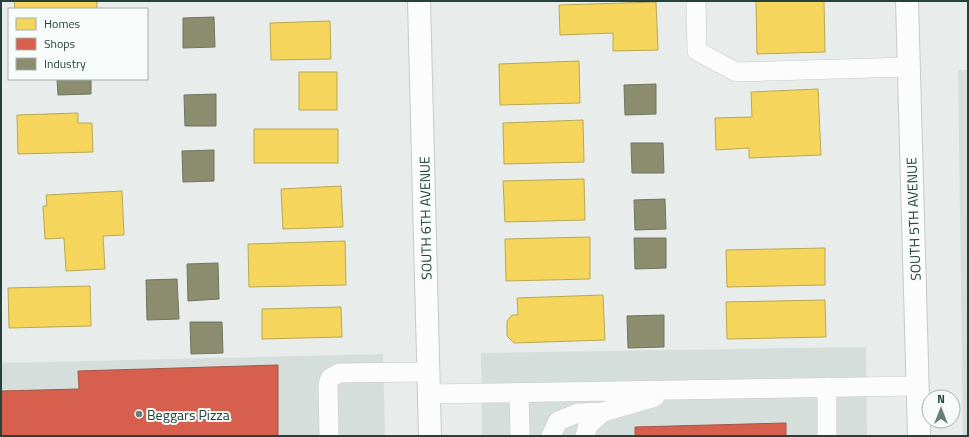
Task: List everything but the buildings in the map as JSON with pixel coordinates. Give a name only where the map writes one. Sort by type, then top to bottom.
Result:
[{"type":"street","name":"SOUTH 6TH AVENUE","points":[[419,1],[430,436]]},
{"type":"street","name":"SOUTH 5TH AVENUE","points":[[906,1],[919,436]]},
{"type":"lane","points":[[696,1],[696,51],[736,72],[908,67]]},
{"type":"lane","points":[[329,436],[328,385],[330,378],[339,373],[429,372]]},
{"type":"lane","points":[[430,402],[519,393],[917,386]]},
{"type":"lane","points":[[827,387],[827,436]]},
{"type":"lane","points":[[552,436],[558,421],[578,413],[603,412],[677,390]]},
{"type":"lane","points":[[519,393],[520,436]]},
{"type":"lane","points":[[585,436],[588,425],[603,412]]},
{"type":"shaded area","points":[[958,70],[968,70],[968,436],[963,436]]},
{"type":"shaded area","points":[[866,347],[867,436],[482,436],[481,353]]},
{"type":"shaded area","points":[[383,354],[385,436],[1,436],[1,363]]},
{"type":"place","name":"Beggars Pizza","points":[[139,414]]}]
